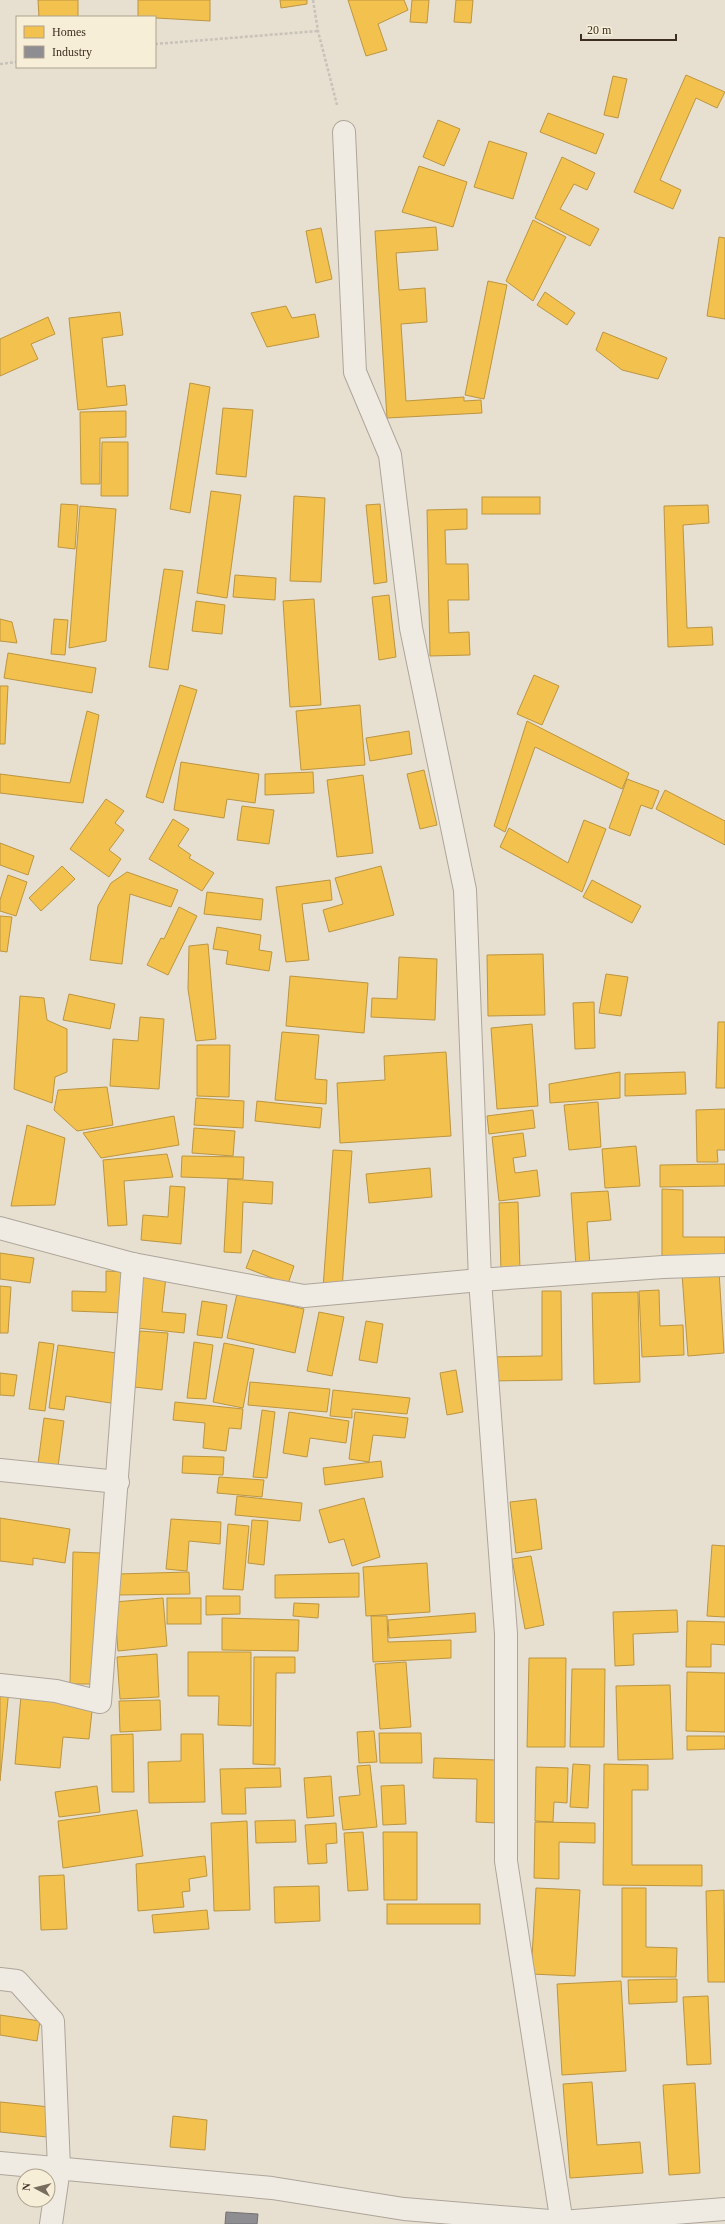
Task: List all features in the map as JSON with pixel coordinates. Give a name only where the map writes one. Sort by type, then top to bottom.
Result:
[{"type":"street","points":[[344,132],[355,372],[390,455],[411,628],[466,890],[480,1280],[506,1634],[506,1862],[562,2223]]},
{"type":"street","points":[[0,1228],[132,1264],[304,1296],[480,1280],[725,1265]]},
{"type":"street","points":[[0,1685],[56,1691],[100,1702],[118,1482],[132,1264]]},
{"type":"street","points":[[0,1470],[118,1482]]},
{"type":"street","points":[[0,1979],[17,1981],[53,2021],[59,2168],[51,2224]]},
{"type":"street","points":[[0,2163],[272,2188],[403,2216],[562,2223],[725,2209]]},
{"type":"path","points":[[313,0],[318,31],[344,132]]},
{"type":"path","points":[[156,44],[318,31]]},
{"type":"path","points":[[0,64],[16,62]]},
{"type":"building: Homes","points":[[38,0],[78,0],[78,16],[39,16]]},
{"type":"building: Homes","points":[[138,0],[210,0],[210,21],[156,18],[156,16],[138,16]]},
{"type":"building: Homes","points":[[280,0],[307,0],[307,4],[281,8]]},
{"type":"building: Homes","points":[[348,0],[404,0],[408,10],[378,24],[387,50],[366,56]]},
{"type":"building: Homes","points":[[412,0],[429,0],[427,23],[410,22]]},
{"type":"building: Homes","points":[[456,0],[473,0],[471,23],[454,22]]},
{"type":"building: Homes","points":[[686,75],[725,92],[717,108],[696,98],[660,180],[681,190],[673,209],[634,192]]},
{"type":"building: Homes","points":[[613,76],[627,79],[618,118],[604,115]]},
{"type":"building: Homes","points":[[548,113],[604,134],[596,154],[540,132]]},
{"type":"building: Homes","points":[[438,120],[460,129],[444,166],[423,157]]},
{"type":"building: Homes","points":[[489,141],[527,153],[513,199],[474,187]]},
{"type":"building: Homes","points":[[562,157],[595,173],[587,190],[574,184],[560,209],[599,229],[590,246],[535,218]]},
{"type":"building: Homes","points":[[419,166],[467,182],[453,227],[402,212]]},
{"type":"building: Homes","points":[[533,220],[566,237],[533,301],[506,281]]},
{"type":"building: Homes","points":[[436,227],[438,250],[396,253],[399,290],[425,288],[427,322],[401,324],[406,401],[464,397],[464,401],[481,400],[482,413],[387,418],[375,231]]},
{"type":"building: Homes","points":[[321,228],[332,279],[316,283],[306,231]]},
{"type":"building: Homes","points":[[719,237],[725,238],[725,319],[707,316]]},
{"type":"building: Homes","points":[[488,281],[507,285],[484,399],[465,395]]},
{"type":"building: Homes","points":[[545,292],[575,313],[567,325],[537,305]]},
{"type":"building: Homes","points":[[286,306],[292,318],[315,314],[319,337],[267,347],[251,313]]},
{"type":"building: Homes","points":[[120,312],[123,335],[102,338],[107,387],[125,385],[127,405],[78,410],[69,318]]},
{"type":"building: Homes","points":[[48,317],[55,334],[31,344],[38,359],[0,376],[0,339]]},
{"type":"building: Homes","points":[[603,332],[667,358],[658,379],[622,370],[596,350]]},
{"type":"building: Homes","points":[[190,383],[210,387],[190,513],[170,509]]},
{"type":"building: Homes","points":[[223,408],[253,410],[246,477],[216,474]]},
{"type":"building: Homes","points":[[126,411],[126,437],[100,438],[100,484],[81,484],[80,412]]},
{"type":"building: Homes","points":[[102,442],[128,442],[128,496],[101,496]]},
{"type":"building: Homes","points":[[211,491],[241,495],[227,598],[197,593]]},
{"type":"building: Homes","points":[[294,496],[325,498],[321,582],[290,581]]},
{"type":"building: Homes","points":[[482,497],[540,497],[540,514],[482,514]]},
{"type":"building: Homes","points":[[61,504],[78,505],[75,549],[58,547]]},
{"type":"building: Homes","points":[[380,504],[387,582],[374,584],[366,505]]},
{"type":"building: Homes","points":[[708,505],[709,523],[683,525],[687,628],[712,627],[713,645],[668,647],[664,506]]},
{"type":"building: Homes","points":[[80,506],[116,509],[106,641],[69,648]]},
{"type":"building: Homes","points":[[467,509],[467,529],[445,530],[446,564],[468,564],[469,600],[448,600],[449,633],[469,632],[470,655],[430,656],[427,510]]},
{"type":"building: Homes","points":[[164,569],[183,571],[168,670],[149,667]]},
{"type":"building: Homes","points":[[235,575],[276,578],[275,600],[233,597]]},
{"type":"building: Homes","points":[[389,595],[396,657],[379,660],[372,597]]},
{"type":"building: Homes","points":[[314,599],[321,705],[290,707],[283,601]]},
{"type":"building: Homes","points":[[196,601],[225,605],[222,634],[192,631]]},
{"type":"building: Homes","points":[[0,619],[12,622],[17,643],[0,641]]},
{"type":"building: Homes","points":[[54,619],[68,620],[65,655],[51,654]]},
{"type":"building: Homes","points":[[8,653],[96,668],[92,693],[4,678]]},
{"type":"building: Homes","points":[[534,675],[559,686],[542,725],[517,714]]},
{"type":"building: Homes","points":[[180,685],[197,690],[163,803],[146,797]]},
{"type":"building: Homes","points":[[0,686],[8,686],[5,744],[0,744]]},
{"type":"building: Homes","points":[[360,705],[365,765],[301,770],[296,711]]},
{"type":"building: Homes","points":[[87,711],[99,715],[83,803],[0,793],[0,774],[70,783]]},
{"type":"building: Homes","points":[[527,721],[629,773],[622,789],[535,747],[505,832],[494,826]]},
{"type":"building: Homes","points":[[409,731],[412,754],[370,761],[366,738]]},
{"type":"building: Homes","points":[[181,762],[259,774],[255,803],[227,799],[224,818],[174,810]]},
{"type":"building: Homes","points":[[424,770],[437,825],[420,829],[407,774]]},
{"type":"building: Homes","points":[[313,772],[314,793],[265,795],[265,774]]},
{"type":"building: Homes","points":[[363,775],[373,853],[337,857],[327,780]]},
{"type":"building: Homes","points":[[627,779],[659,791],[652,809],[641,805],[630,836],[609,828]]},
{"type":"building: Homes","points":[[665,790],[725,821],[725,845],[656,809]]},
{"type":"building: Homes","points":[[106,799],[124,811],[115,823],[124,830],[109,850],[121,859],[109,877],[70,849]]},
{"type":"building: Homes","points":[[242,806],[274,810],[269,844],[237,840]]},
{"type":"building: Homes","points":[[173,819],[189,829],[178,846],[191,855],[189,858],[214,873],[202,891],[149,859]]},
{"type":"building: Homes","points":[[584,820],[606,829],[582,892],[500,847],[509,828],[568,863]]},
{"type":"building: Homes","points":[[0,843],[34,856],[28,875],[0,865]]},
{"type":"building: Homes","points":[[62,866],[75,879],[41,911],[29,898]]},
{"type":"building: Homes","points":[[381,866],[394,915],[329,932],[323,910],[343,904],[335,878]]},
{"type":"building: Homes","points":[[127,872],[178,890],[171,907],[130,894],[122,964],[90,960],[98,906],[111,883]]},
{"type":"building: Homes","points":[[8,875],[27,882],[16,916],[0,911],[0,900]]},
{"type":"building: Homes","points":[[330,880],[332,900],[302,904],[309,960],[286,962],[276,887]]},
{"type":"building: Homes","points":[[592,880],[641,906],[632,923],[583,897]]},
{"type":"building: Homes","points":[[207,892],[263,899],[261,920],[204,914]]},
{"type":"building: Homes","points":[[179,907],[197,916],[168,975],[147,965],[161,938],[164,939]]},
{"type":"building: Homes","points":[[0,916],[12,917],[7,952],[0,951]]},
{"type":"building: Homes","points":[[217,927],[261,935],[259,950],[272,952],[269,971],[226,964],[228,951],[213,949]]},
{"type":"building: Homes","points":[[208,944],[216,1039],[196,1041],[188,989],[189,946]]},
{"type":"building: Homes","points":[[543,954],[545,1015],[488,1016],[487,955]]},
{"type":"building: Homes","points":[[399,957],[437,959],[435,1020],[371,1017],[372,998],[397,999]]},
{"type":"building: Homes","points":[[606,974],[628,977],[621,1016],[599,1013]]},
{"type":"building: Homes","points":[[290,976],[368,983],[364,1033],[286,1026]]},
{"type":"building: Homes","points":[[69,994],[115,1004],[110,1029],[63,1020]]},
{"type":"building: Homes","points":[[20,996],[44,998],[47,1020],[67,1029],[67,1072],[55,1077],[52,1103],[14,1089]]},
{"type":"building: Homes","points":[[594,1002],[595,1048],[575,1049],[573,1003]]},
{"type":"building: Homes","points":[[140,1017],[164,1019],[159,1089],[110,1086],[113,1039],[138,1041]]},
{"type":"building: Homes","points":[[718,1022],[725,1022],[725,1088],[716,1088]]},
{"type":"building: Homes","points":[[532,1024],[538,1106],[497,1109],[491,1028]]},
{"type":"building: Homes","points":[[282,1032],[319,1035],[315,1079],[327,1080],[326,1104],[275,1100]]},
{"type":"building: Homes","points":[[197,1045],[230,1045],[229,1097],[197,1096]]},
{"type":"building: Homes","points":[[446,1052],[451,1136],[340,1143],[337,1083],[385,1080],[384,1056]]},
{"type":"building: Homes","points":[[620,1072],[620,1098],[550,1103],[549,1084]]},
{"type":"building: Homes","points":[[685,1072],[686,1094],[625,1096],[625,1074]]},
{"type":"building: Homes","points":[[107,1087],[113,1125],[77,1131],[54,1110],[58,1090]]},
{"type":"building: Homes","points":[[196,1098],[244,1101],[243,1128],[194,1125]]},
{"type":"building: Homes","points":[[257,1101],[322,1108],[320,1128],[255,1121]]},
{"type":"building: Homes","points":[[598,1102],[601,1147],[569,1150],[564,1105]]},
{"type":"building: Homes","points":[[725,1109],[725,1150],[717,1150],[718,1162],[697,1162],[696,1110]]},
{"type":"building: Homes","points":[[533,1110],[535,1128],[489,1134],[487,1116]]},
{"type":"building: Homes","points":[[174,1116],[179,1145],[101,1158],[83,1133]]},
{"type":"building: Homes","points":[[27,1125],[65,1138],[55,1205],[11,1206]]},
{"type":"building: Homes","points":[[194,1128],[235,1131],[233,1156],[192,1153]]},
{"type":"building: Homes","points":[[523,1133],[526,1156],[513,1158],[515,1173],[537,1170],[540,1196],[499,1201],[492,1137]]},
{"type":"building: Homes","points":[[636,1146],[640,1186],[605,1188],[602,1149]]},
{"type":"building: Homes","points":[[333,1150],[352,1151],[342,1289],[323,1288]]},
{"type":"building: Homes","points":[[167,1154],[173,1177],[124,1181],[127,1225],[108,1226],[103,1160]]},
{"type":"building: Homes","points":[[182,1156],[244,1157],[243,1179],[181,1177]]},
{"type":"building: Homes","points":[[725,1164],[725,1186],[660,1187],[660,1165]]},
{"type":"building: Homes","points":[[430,1168],[432,1197],[369,1203],[366,1174]]},
{"type":"building: Homes","points":[[228,1179],[273,1182],[272,1204],[243,1202],[241,1253],[224,1252]]},
{"type":"building: Homes","points":[[170,1186],[185,1187],[181,1244],[141,1240],[143,1215],[168,1217]]},
{"type":"building: Homes","points":[[662,1189],[683,1190],[683,1237],[725,1237],[725,1259],[662,1259]]},
{"type":"building: Homes","points":[[608,1191],[611,1220],[587,1222],[590,1266],[576,1266],[571,1193]]},
{"type":"building: Homes","points":[[518,1202],[520,1270],[501,1271],[499,1203]]},
{"type":"building: Homes","points":[[253,1250],[294,1266],[288,1284],[246,1268]]},
{"type":"building: Homes","points":[[0,1253],[34,1258],[30,1283],[0,1279]]},
{"type":"building: Homes","points":[[106,1271],[126,1272],[124,1313],[72,1311],[72,1291],[106,1292]]},
{"type":"building: Homes","points":[[719,1271],[724,1353],[688,1356],[682,1274]]},
{"type":"building: Homes","points":[[143,1275],[166,1277],[162,1312],[186,1314],[184,1333],[137,1328]]},
{"type":"building: Homes","points":[[0,1286],[11,1287],[8,1333],[0,1333]]},
{"type":"building: Homes","points":[[659,1290],[660,1326],[683,1325],[684,1355],[642,1357],[639,1291]]},
{"type":"building: Homes","points":[[542,1291],[561,1291],[562,1380],[488,1381],[488,1357],[542,1356]]},
{"type":"building: Homes","points":[[638,1292],[640,1382],[594,1384],[592,1293]]},
{"type":"building: Homes","points":[[237,1294],[304,1309],[295,1353],[227,1338]]},
{"type":"building: Homes","points":[[202,1301],[227,1305],[222,1338],[197,1335]]},
{"type":"building: Homes","points":[[319,1312],[344,1317],[332,1376],[307,1371]]},
{"type":"building: Homes","points":[[366,1321],[383,1324],[377,1363],[359,1360]]},
{"type":"building: Homes","points":[[140,1331],[168,1333],[162,1390],[134,1387]]},
{"type":"building: Homes","points":[[39,1342],[54,1344],[45,1411],[29,1409]]},
{"type":"building: Homes","points":[[194,1342],[213,1345],[206,1399],[187,1398]]},
{"type":"building: Homes","points":[[224,1343],[254,1349],[243,1408],[213,1402]]},
{"type":"building: Homes","points":[[58,1345],[124,1354],[117,1404],[66,1396],[64,1410],[49,1408]]},
{"type":"building: Homes","points":[[456,1370],[463,1412],[447,1415],[440,1373]]},
{"type":"building: Homes","points":[[0,1373],[17,1375],[14,1396],[0,1395]]},
{"type":"building: Homes","points":[[250,1382],[330,1389],[327,1412],[248,1405]]},
{"type":"building: Homes","points":[[333,1390],[410,1398],[407,1414],[352,1409],[352,1418],[330,1416]]},
{"type":"building: Homes","points":[[175,1402],[243,1409],[241,1429],[229,1428],[226,1451],[203,1448],[205,1423],[173,1420]]},
{"type":"building: Homes","points":[[262,1410],[275,1412],[267,1478],[253,1477]]},
{"type":"building: Homes","points":[[289,1412],[349,1421],[346,1443],[310,1438],[307,1457],[283,1453]]},
{"type":"building: Homes","points":[[355,1412],[408,1418],[405,1438],[373,1435],[369,1462],[349,1459]]},
{"type":"building: Homes","points":[[44,1418],[64,1421],[58,1467],[38,1464]]},
{"type":"building: Homes","points":[[183,1456],[224,1457],[223,1475],[182,1473]]},
{"type":"building: Homes","points":[[381,1461],[383,1477],[325,1485],[323,1468]]},
{"type":"building: Homes","points":[[219,1477],[264,1480],[262,1497],[217,1493]]},
{"type":"building: Homes","points":[[237,1496],[302,1503],[300,1521],[235,1515]]},
{"type":"building: Homes","points":[[364,1498],[380,1557],[352,1566],[344,1539],[329,1543],[319,1510]]},
{"type":"building: Homes","points":[[536,1499],[542,1549],[516,1553],[510,1502]]},
{"type":"building: Homes","points":[[0,1518],[70,1529],[65,1563],[33,1558],[33,1565],[0,1561]]},
{"type":"building: Homes","points":[[171,1519],[221,1522],[220,1544],[189,1541],[187,1571],[166,1569]]},
{"type":"building: Homes","points":[[252,1520],[268,1521],[264,1565],[248,1563]]},
{"type":"building: Homes","points":[[228,1524],[249,1526],[243,1590],[223,1589]]},
{"type":"building: Homes","points":[[712,1545],[725,1546],[725,1617],[707,1616]]},
{"type":"building: Homes","points":[[73,1552],[101,1553],[99,1684],[70,1684]]},
{"type":"building: Homes","points":[[531,1556],[544,1625],[525,1629],[512,1559]]},
{"type":"building: Homes","points":[[427,1563],[430,1612],[366,1616],[363,1567]]},
{"type":"building: Homes","points":[[189,1572],[190,1594],[118,1595],[118,1574]]},
{"type":"building: Homes","points":[[359,1573],[359,1597],[275,1598],[275,1575]]},
{"type":"building: Homes","points":[[206,1596],[240,1596],[240,1614],[206,1615]]},
{"type":"building: Homes","points":[[163,1598],[167,1646],[118,1651],[114,1602]]},
{"type":"building: Homes","points":[[167,1598],[201,1598],[201,1624],[167,1624]]},
{"type":"building: Homes","points":[[294,1603],[319,1604],[318,1618],[293,1616]]},
{"type":"building: Homes","points":[[677,1610],[678,1632],[633,1634],[634,1665],[615,1666],[613,1612]]},
{"type":"building: Homes","points":[[475,1613],[476,1632],[389,1638],[388,1620]]},
{"type":"building: Homes","points":[[371,1616],[387,1616],[388,1642],[451,1640],[451,1658],[373,1662]]},
{"type":"building: Homes","points":[[222,1618],[299,1620],[298,1651],[222,1650]]},
{"type":"building: Homes","points":[[687,1621],[725,1622],[725,1645],[711,1644],[711,1667],[686,1667]]},
{"type":"building: Homes","points":[[188,1652],[251,1652],[251,1726],[218,1725],[219,1696],[188,1696]]},
{"type":"building: Homes","points":[[157,1654],[159,1697],[120,1699],[117,1657]]},
{"type":"building: Homes","points":[[254,1657],[295,1657],[295,1673],[276,1673],[275,1765],[253,1764]]},
{"type":"building: Homes","points":[[529,1658],[566,1658],[565,1747],[527,1747]]},
{"type":"building: Homes","points":[[406,1662],[411,1727],[380,1729],[375,1664]]},
{"type":"building: Homes","points":[[572,1669],[605,1669],[604,1747],[570,1747]]},
{"type":"building: Homes","points":[[687,1672],[725,1673],[725,1732],[686,1731]]},
{"type":"building: Homes","points":[[670,1685],[673,1759],[618,1760],[616,1686]]},
{"type":"building: Homes","points":[[0,1688],[9,1689],[0,1781]]},
{"type":"building: Homes","points":[[21,1695],[93,1702],[89,1739],[63,1737],[60,1768],[15,1764]]},
{"type":"building: Homes","points":[[160,1700],[161,1730],[120,1732],[119,1701]]},
{"type":"building: Homes","points":[[374,1731],[377,1762],[359,1763],[357,1732]]},
{"type":"building: Homes","points":[[379,1733],[421,1733],[422,1763],[380,1763]]},
{"type":"building: Homes","points":[[133,1734],[134,1792],[112,1792],[111,1735]]},
{"type":"building: Homes","points":[[181,1734],[203,1734],[205,1802],[149,1803],[148,1762],[181,1761]]},
{"type":"building: Homes","points":[[687,1736],[725,1736],[725,1749],[687,1750]]},
{"type":"building: Homes","points":[[434,1758],[497,1760],[496,1823],[476,1822],[477,1779],[433,1778]]},
{"type":"building: Homes","points":[[573,1764],[590,1765],[588,1808],[570,1807]]},
{"type":"building: Homes","points":[[604,1764],[648,1765],[648,1790],[632,1790],[632,1865],[702,1865],[702,1886],[603,1885]]},
{"type":"building: Homes","points":[[370,1765],[377,1827],[343,1830],[339,1797],[360,1795],[357,1766]]},
{"type":"building: Homes","points":[[536,1767],[568,1768],[567,1803],[554,1802],[553,1822],[535,1821]]},
{"type":"building: Homes","points":[[280,1768],[281,1787],[245,1788],[246,1814],[222,1814],[220,1769]]},
{"type":"building: Homes","points":[[331,1776],[334,1816],[307,1818],[304,1778]]},
{"type":"building: Homes","points":[[404,1785],[406,1824],[383,1825],[381,1786]]},
{"type":"building: Homes","points":[[97,1786],[100,1812],[59,1817],[55,1792]]},
{"type":"building: Homes","points":[[137,1810],[143,1856],[63,1868],[58,1821]]},
{"type":"building: Homes","points":[[295,1820],[296,1842],[256,1843],[255,1821]]},
{"type":"building: Homes","points":[[247,1821],[250,1910],[214,1911],[211,1823]]},
{"type":"building: Homes","points":[[535,1822],[595,1823],[595,1843],[559,1842],[559,1879],[534,1878]]},
{"type":"building: Homes","points":[[336,1823],[337,1843],[326,1844],[327,1863],[308,1864],[305,1825]]},
{"type":"building: Homes","points":[[363,1832],[368,1890],[348,1891],[344,1833]]},
{"type":"building: Homes","points":[[383,1832],[417,1832],[417,1900],[384,1900]]},
{"type":"building: Homes","points":[[205,1856],[207,1876],[189,1879],[190,1891],[182,1892],[184,1907],[138,1911],[136,1864]]},
{"type":"building: Homes","points":[[64,1875],[67,1929],[41,1930],[39,1876]]},
{"type":"building: Homes","points":[[319,1886],[320,1921],[275,1923],[274,1887]]},
{"type":"building: Homes","points":[[536,1888],[580,1890],[575,1976],[531,1974]]},
{"type":"building: Homes","points":[[622,1888],[646,1888],[646,1947],[677,1948],[676,1977],[622,1977]]},
{"type":"building: Homes","points":[[724,1890],[725,1982],[708,1982],[706,1891]]},
{"type":"building: Homes","points":[[387,1904],[480,1904],[480,1924],[387,1924]]},
{"type":"building: Homes","points":[[207,1910],[209,1929],[154,1933],[152,1915]]},
{"type":"building: Homes","points":[[677,1979],[677,2002],[629,2004],[628,1980]]},
{"type":"building: Homes","points":[[621,1981],[626,2071],[562,2075],[557,1984]]},
{"type":"building: Homes","points":[[708,1996],[711,2064],[687,2065],[683,1997]]},
{"type":"building: Homes","points":[[0,2015],[40,2021],[37,2041],[0,2035]]},
{"type":"building: Homes","points":[[592,2082],[597,2145],[640,2142],[643,2173],[570,2178],[563,2084]]},
{"type":"building: Homes","points":[[695,2083],[700,2173],[669,2175],[663,2085]]},
{"type":"building: Homes","points":[[0,2102],[50,2107],[47,2137],[0,2132]]},
{"type":"building: Homes","points":[[173,2116],[207,2120],[205,2150],[170,2147]]},
{"type":"building: Industry","points":[[226,2212],[258,2214],[257,2224],[225,2224]]}]
